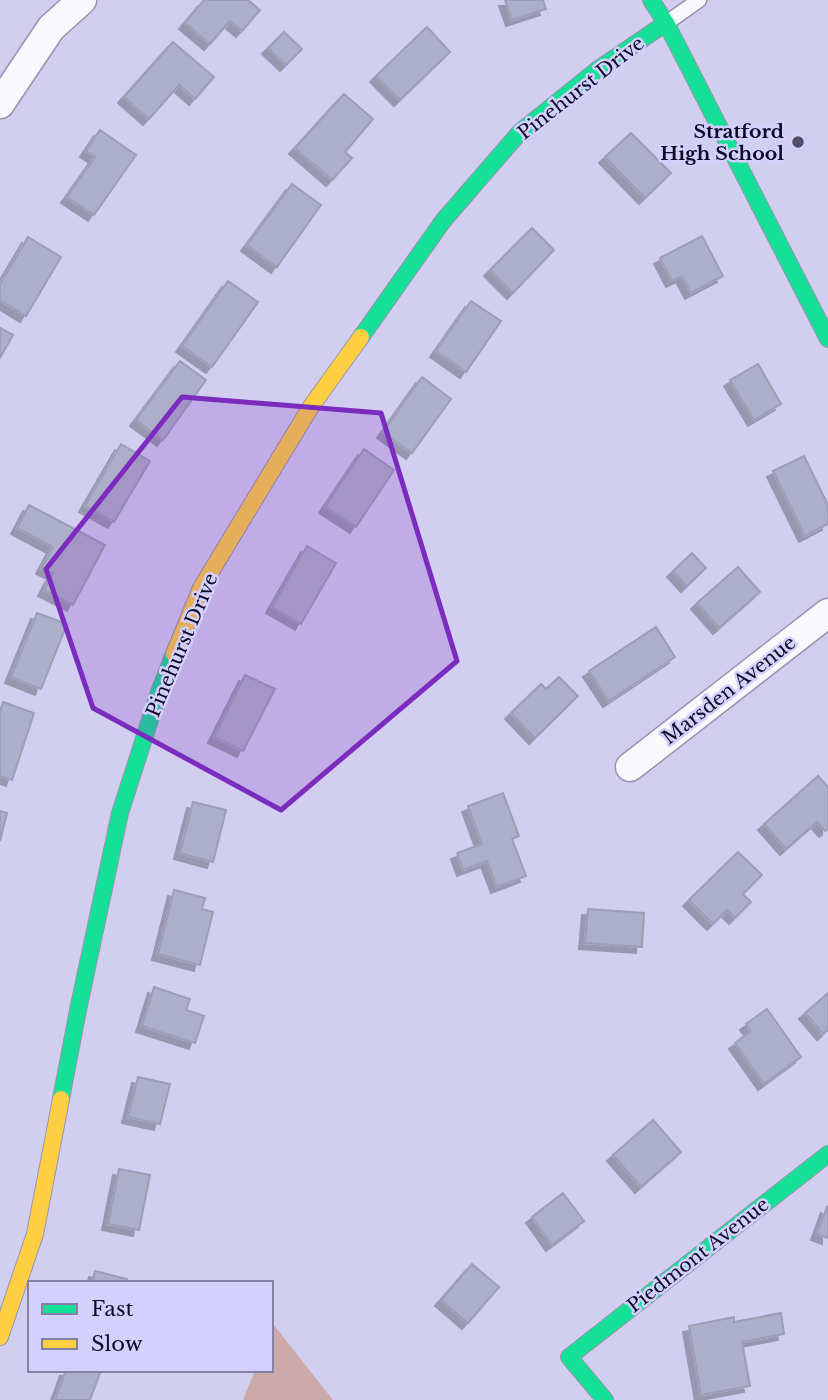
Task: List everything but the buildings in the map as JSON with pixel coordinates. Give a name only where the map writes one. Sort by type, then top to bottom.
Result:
[{"type":"street","points":[[0,104],[51,28],[82,0]]},
{"type":"street","points":[[651,0],[666,23],[828,339]]},
{"type":"street","name":"Pinehurst Drive","points":[[0,1337],[35,1234],[78,1010],[120,813],[159,692],[201,588],[310,408],[443,221],[520,132],[597,70],[666,23]]},
{"type":"street","name":"Marsden Avenue","points":[[630,767],[828,613]]},
{"type":"street","name":"Piedmont Avenue","points":[[605,1400],[569,1357],[828,1154]]},
{"type":"lane","points":[[666,23],[699,0]]},
{"type":"highlighted area","points":[[182,397],[381,413],[457,661],[281,810],[93,708],[46,569]]},
{"type":"shaded area","points":[[273,1324],[333,1400],[243,1400],[254,1372],[273,1372]]},
{"type":"traffic: fast","points":[[651,0],[666,23],[828,339]]},
{"type":"traffic: fast","points":[[361,337],[443,221],[520,132],[597,70],[666,23]]},
{"type":"traffic: fast","points":[[61,1099],[120,813],[174,654]]},
{"type":"traffic: fast","points":[[605,1400],[569,1357],[828,1154]]},
{"type":"traffic: slow","points":[[174,654],[201,588],[310,408],[361,337]]},
{"type":"traffic: slow","points":[[0,1337],[35,1234],[61,1099]]},
{"type":"place","name":"Stratford High School","points":[[798,142]]}]
